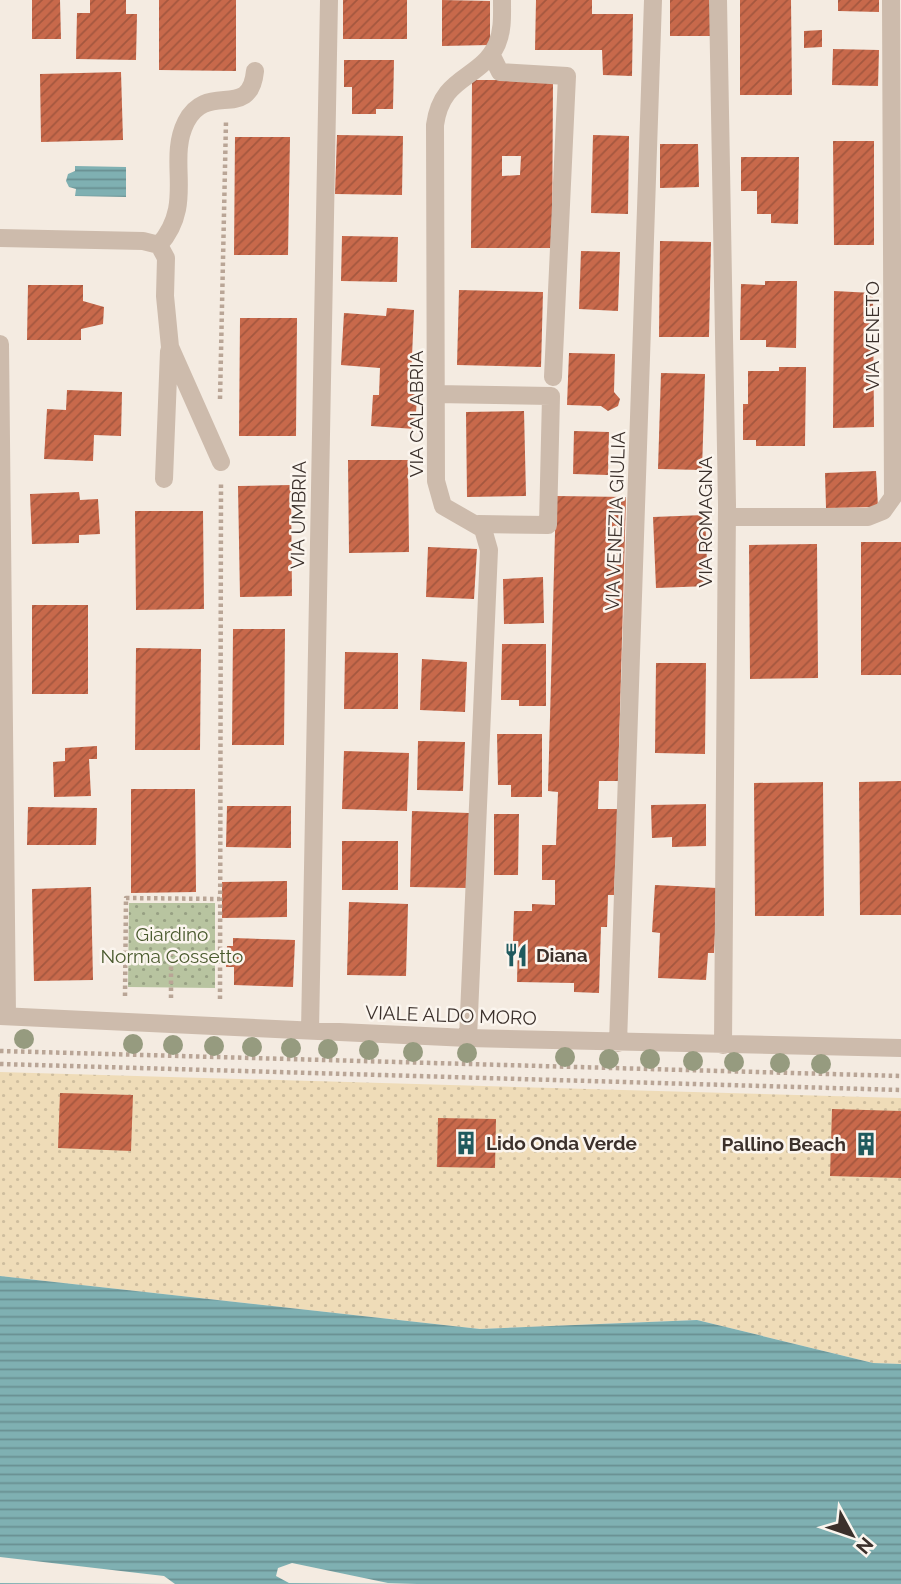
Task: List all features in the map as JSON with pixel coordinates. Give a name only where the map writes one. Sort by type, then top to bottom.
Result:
[{"type":"street","name":"VIA UMBRIA","points":[[310,1031],[329,0]]},
{"type":"street","points":[[502,0],[501,32],[491,54],[500,72],[567,76],[552,377]]},
{"type":"street","name":"VIA VENEZIA GIULIA","points":[[618,1042],[653,0]]},
{"type":"street","name":"VIA ROMAGNA","points":[[718,0],[727,517],[723,1045]]},
{"type":"street","name":"VIA VENETO","points":[[727,517],[868,517],[883,511],[892,497],[891,0]]},
{"type":"street","name":"VIA CALABRIA","points":[[478,524],[450,512],[443,506],[436,481],[436,117],[442,98],[491,54]]},
{"type":"street","points":[[159,245],[176,218],[180,141],[186,120],[206,101],[245,96],[250,90],[255,71]]},
{"type":"street","points":[[0,238],[143,241],[159,245],[166,258],[165,296],[170,347],[164,479]]},
{"type":"street","points":[[0,344],[4,1016]]},
{"type":"street","points":[[170,347],[221,462]]},
{"type":"street","points":[[436,394],[551,396],[548,525],[478,524]]},
{"type":"street","points":[[468,1038],[489,550],[487,536],[478,524]]},
{"type":"street","name":"VIALE ALDO MORO","points":[[4,1016],[468,1038],[901,1048]]},
{"type":"path","points":[[220,401],[226,113]]},
{"type":"path","points":[[220,999],[221,462]]},
{"type":"path","points":[[125,996],[126,898],[220,899]]},
{"type":"path","points":[[171,954],[171,998]]},
{"type":"path","points":[[0,1051],[901,1076]]},
{"type":"path","points":[[0,1064],[901,1090]]},
{"type":"sand","points":[[0,1072],[901,1098],[901,1364],[873,1363],[697,1320],[480,1329],[0,1276]]},
{"type":"green space","name":"Giardino Norma Cossetto","points":[[129,903],[215,903],[215,988],[128,987]]},
{"type":"water","points":[[75,166],[126,167],[126,197],[75,196],[76,189],[69,187],[66,181],[68,174],[75,171]]},
{"type":"water","points":[[0,1276],[480,1329],[697,1320],[873,1363],[901,1364],[901,1584],[0,1584]]},
{"type":"pier","points":[[0,1557],[164,1576],[175,1584],[0,1583]]},
{"type":"pier","points":[[292,1563],[388,1583],[417,1584],[289,1583],[276,1576],[278,1568]]},
{"type":"building","points":[[32,0],[60,0],[61,39],[32,39]]},
{"type":"building","points":[[90,0],[126,0],[126,14],[137,14],[136,60],[76,59],[77,13],[90,13]]},
{"type":"building","points":[[159,0],[236,0],[236,71],[159,70]]},
{"type":"building","points":[[343,0],[407,0],[407,39],[343,39]]},
{"type":"building","points":[[442,0],[490,1],[490,45],[442,46]]},
{"type":"building","points":[[536,0],[592,0],[592,14],[633,14],[632,76],[603,75],[602,50],[535,50]]},
{"type":"building","points":[[670,0],[711,0],[711,36],[670,36]]},
{"type":"building","points":[[740,0],[791,0],[792,95],[740,95]]},
{"type":"building","points":[[838,0],[879,0],[879,12],[838,11]]},
{"type":"building","points":[[822,30],[822,47],[804,48],[804,31]]},
{"type":"building","points":[[833,49],[879,50],[878,86],[832,85]]},
{"type":"building","points":[[344,60],[394,60],[393,109],[376,109],[376,114],[352,114],[352,87],[344,87]]},
{"type":"building","points":[[121,72],[123,140],[41,142],[40,74]]},
{"type":"building","points":[[472,80],[553,80],[552,248],[471,248]],"holes":[[[502,156],[521,156],[520,175],[502,176]]]},
{"type":"building","points":[[337,135],[403,136],[402,195],[335,194]]},
{"type":"building","points":[[593,135],[629,136],[628,214],[591,213]]},
{"type":"building","points":[[235,137],[290,137],[288,255],[234,255]]},
{"type":"building","points":[[833,141],[874,141],[874,245],[834,245]]},
{"type":"building","points":[[660,144],[698,144],[699,187],[660,188]]},
{"type":"building","points":[[741,157],[799,157],[798,224],[771,223],[771,214],[757,214],[757,191],[741,191]]},
{"type":"building","points":[[342,236],[398,237],[397,282],[341,281]]},
{"type":"building","points":[[660,241],[711,242],[709,337],[659,337]]},
{"type":"building","points":[[581,251],[620,252],[618,311],[579,309]]},
{"type":"building","points":[[765,281],[797,281],[796,348],[766,347],[766,340],[740,340],[741,284],[765,285]]},
{"type":"building","points":[[28,285],[83,285],[83,301],[104,307],[103,324],[81,329],[81,340],[27,340]]},
{"type":"building","points":[[459,290],[543,292],[541,367],[457,365]]},
{"type":"building","points":[[834,291],[873,293],[874,427],[833,428]]},
{"type":"building","points":[[387,308],[414,310],[411,380],[418,380],[415,429],[371,426],[373,395],[379,395],[380,368],[341,365],[344,313],[386,316]]},
{"type":"building","points":[[240,318],[297,318],[296,436],[239,436]]},
{"type":"building","points":[[569,353],[615,354],[614,392],[620,399],[618,406],[608,411],[601,406],[567,405]]},
{"type":"building","points":[[779,367],[806,367],[805,446],[756,446],[756,440],[743,440],[743,404],[748,404],[748,371],[779,371]]},
{"type":"building","points":[[661,373],[705,374],[702,470],[658,469]]},
{"type":"building","points":[[67,390],[122,392],[121,436],[94,435],[93,461],[44,459],[47,409],[66,410]]},
{"type":"building","points":[[524,411],[526,496],[467,497],[466,412]]},
{"type":"building","points":[[574,431],[609,432],[608,475],[573,474]]},
{"type":"building","points":[[348,460],[408,460],[409,552],[349,553]]},
{"type":"building","points":[[876,471],[878,507],[826,508],[825,473]]},
{"type":"building","points":[[291,485],[292,596],[240,597],[238,486]]},
{"type":"building","points":[[79,492],[80,500],[98,499],[100,534],[79,535],[79,543],[32,544],[30,494]]},
{"type":"building","points":[[556,496],[626,497],[618,781],[599,781],[598,809],[624,809],[619,869],[615,868],[614,895],[608,895],[607,927],[601,927],[599,993],[574,992],[574,983],[517,982],[518,941],[513,941],[514,911],[532,911],[532,904],[555,905],[555,880],[542,880],[542,845],[556,845],[558,792],[548,791]]},
{"type":"building","points":[[135,511],[203,511],[204,609],[136,610]]},
{"type":"building","points":[[705,515],[708,586],[656,588],[653,517]]},
{"type":"building","points":[[861,542],[901,542],[901,675],[861,675]]},
{"type":"building","points":[[817,544],[818,678],[750,679],[749,545]]},
{"type":"building","points":[[428,547],[477,549],[474,599],[426,597]]},
{"type":"building","points":[[543,577],[544,623],[504,624],[503,579]]},
{"type":"building","points":[[32,605],[88,605],[88,694],[32,694]]},
{"type":"building","points":[[233,629],[285,629],[284,745],[232,745]]},
{"type":"building","points":[[502,644],[546,644],[546,706],[519,706],[519,700],[501,700]]},
{"type":"building","points":[[136,648],[201,649],[200,750],[135,750]]},
{"type":"building","points":[[345,652],[398,653],[398,709],[344,709]]},
{"type":"building","points":[[422,659],[467,662],[465,712],[420,710]]},
{"type":"building","points":[[656,663],[706,663],[705,754],[655,753]]},
{"type":"building","points":[[497,734],[542,734],[542,797],[511,797],[511,785],[498,785]]},
{"type":"building","points":[[418,741],[465,742],[463,791],[417,790]]},
{"type":"building","points":[[97,746],[97,759],[89,759],[91,796],[54,797],[53,762],[65,761],[65,748]]},
{"type":"building","points":[[344,751],[409,753],[407,811],[342,809]]},
{"type":"building","points":[[901,781],[901,915],[860,915],[859,782]]},
{"type":"building","points":[[823,782],[824,916],[755,916],[754,783]]},
{"type":"building","points":[[131,789],[195,789],[196,892],[131,893]]},
{"type":"building","points":[[706,804],[706,846],[672,847],[672,837],[652,838],[651,805]]},
{"type":"building","points":[[227,806],[291,806],[291,848],[226,847]]},
{"type":"building","points":[[28,807],[97,808],[96,845],[27,845]]},
{"type":"building","points":[[412,811],[469,813],[467,888],[410,887]]},
{"type":"building","points":[[494,814],[519,814],[518,875],[494,875]]},
{"type":"building","points":[[342,841],[398,841],[398,890],[342,890]]},
{"type":"building","points":[[287,881],[287,917],[222,918],[222,882]]},
{"type":"building","points":[[655,885],[717,888],[714,953],[708,953],[706,980],[658,978],[660,933],[652,932]]},
{"type":"building","points":[[91,887],[93,980],[34,981],[32,889]]},
{"type":"building","points":[[349,902],[408,904],[406,976],[347,975]]},
{"type":"building","points":[[233,938],[295,940],[293,987],[234,985],[234,967],[226,967],[227,946],[233,946]]},
{"type":"building","points":[[60,1093],[133,1095],[131,1151],[58,1148]]},
{"type":"building","name":"Pallino Beach","points":[[832,1109],[901,1111],[901,1178],[830,1176]]},
{"type":"building","name":"Lido Onda Verde","points":[[438,1118],[496,1119],[495,1168],[437,1167]]},
{"type":"place","name":"Diana","points":[[516,955]]},
{"type":"place","name":"Lido Onda Verde","points":[[466,1143]]},
{"type":"place","name":"Pallino Beach","points":[[866,1144]]}]
